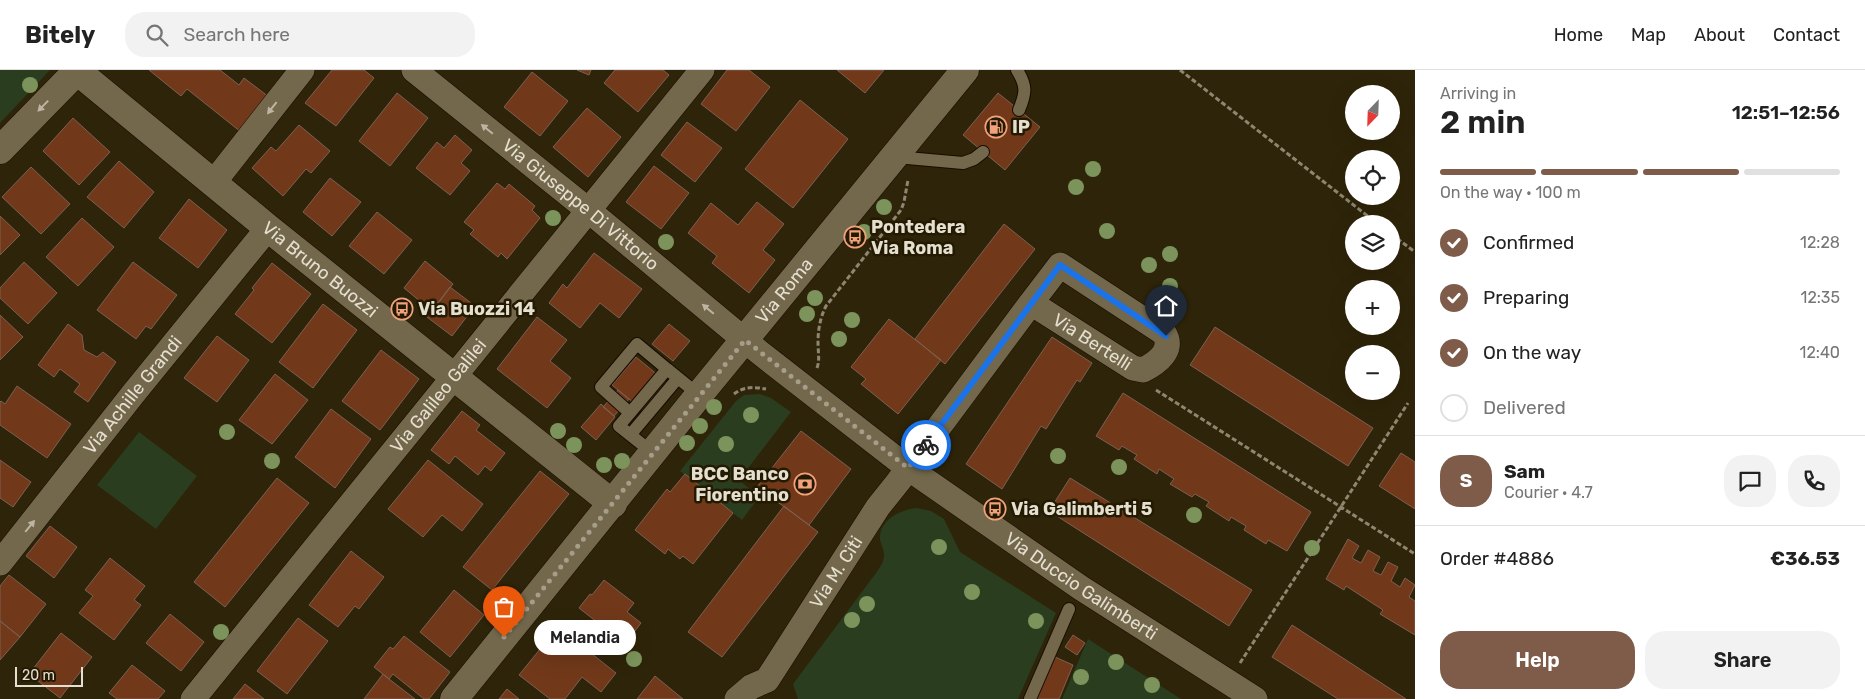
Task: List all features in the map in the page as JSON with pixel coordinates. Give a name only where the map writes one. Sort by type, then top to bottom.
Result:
[{"type":"street","points":[[0,150],[76,70]]},
{"type":"street","name":"Via Bruno Buozzi","points":[[76,70],[268,228],[613,504]]},
{"type":"street","points":[[214,182],[302,70]]},
{"type":"street","name":"Via Giuseppe Di Vittorio","points":[[414,70],[745,340]]},
{"type":"street","name":"Via Galileo Galilei","points":[[192,699],[702,70]]},
{"type":"street","name":"Via Roma","points":[[454,699],[699,395],[745,340],[906,158],[966,70]]},
{"type":"street","name":"Via Achille Grandi","points":[[0,563],[133,394],[268,228]]},
{"type":"street","name":"Via Bertelli","points":[[908,468],[1031,303],[1060,265],[1164,333],[1168,339],[1166,351],[1162,358],[1143,370],[1133,368],[1031,303]]},
{"type":"street","name":"Via Duccio Galimberti","points":[[745,340],[908,468],[1081,588],[1255,699]]},
{"type":"street","name":"Via M. Citi","points":[[737,699],[751,687],[769,689],[878,507],[908,468]]},
{"type":"lane","points":[[1017,70],[1025,83],[1018,110]]},
{"type":"lane","points":[[906,158],[963,163],[974,159],[983,152]]},
{"type":"lane","points":[[630,413],[601,387],[637,344],[699,395]]},
{"type":"lane","points":[[653,453],[619,426],[667,369]]},
{"type":"lane","points":[[631,434],[678,378]]},
{"type":"lane","points":[[1030,699],[1069,608]]},
{"type":"path","points":[[1180,70],[1366,215]]},
{"type":"path","points":[[803,387],[818,365],[819,325],[826,306],[901,210],[908,174],[906,158]]},
{"type":"path","points":[[1400,241],[1415,252]]},
{"type":"path","points":[[1143,370],[1158,392],[1415,554]]},
{"type":"path","points":[[732,396],[738,391],[750,387],[774,391]]},
{"type":"path","points":[[1238,666],[1408,403]]},
{"type":"green space","points":[[0,70],[50,70],[0,123]]},
{"type":"green space","points":[[760,394],[771,398],[791,412],[739,480],[759,497],[742,520],[680,471],[736,401],[744,395]]},
{"type":"green space","points":[[139,432],[197,476],[156,529],[97,485]]},
{"type":"green space","points":[[916,508],[931,511],[944,519],[960,552],[1056,613],[1018,699],[798,699],[793,684],[882,564],[884,555],[880,535],[885,524],[899,513]]},
{"type":"green space","points":[[1088,639],[1181,699],[1062,699]]},
{"type":"building","points":[[149,70],[220,70],[239,85],[244,78],[269,97],[241,132],[187,89],[181,96]]},
{"type":"building","points":[[332,70],[364,70],[374,78],[336,126],[305,103]]},
{"type":"building","points":[[577,70],[591,70],[589,75]]},
{"type":"building","points":[[615,70],[663,70],[669,75],[638,112],[604,83]]},
{"type":"building","points":[[727,70],[749,70],[770,87],[736,131],[701,104]]},
{"type":"building","points":[[837,70],[884,70],[865,93]]},
{"type":"building","points":[[532,72],[568,101],[540,136],[504,107]]},
{"type":"building","points":[[397,93],[428,118],[390,166],[359,141]]},
{"type":"building","points":[[998,93],[1040,127],[1005,170],[963,135]]},
{"type":"building","points":[[800,100],[848,139],[793,208],[745,169]]},
{"type":"building","points":[[587,108],[621,137],[588,177],[553,147]]},
{"type":"building","points":[[73,118],[110,152],[79,185],[43,151]]},
{"type":"building","points":[[687,122],[722,148],[695,182],[661,155]]},
{"type":"building","points":[[299,125],[330,151],[311,173],[306,169],[283,196],[252,168],[271,147],[276,151]]},
{"type":"building","points":[[455,135],[472,150],[461,163],[470,171],[450,195],[416,168],[437,142],[444,148]]},
{"type":"building","points":[[119,161],[154,192],[124,228],[87,197]]},
{"type":"building","points":[[654,166],[689,193],[661,229],[626,202]]},
{"type":"building","points":[[31,167],[70,204],[41,234],[2,197]]},
{"type":"building","points":[[330,178],[361,202],[332,236],[303,212]]},
{"type":"building","points":[[497,183],[505,189],[509,184],[535,206],[532,210],[540,218],[507,259],[501,253],[498,257],[470,234],[474,230],[464,222]]},
{"type":"building","points":[[189,199],[227,230],[198,268],[159,238]]},
{"type":"building","points":[[757,202],[784,224],[763,250],[775,260],[749,293],[712,263],[717,256],[688,233],[711,203],[738,225]]},
{"type":"building","points":[[377,212],[412,240],[384,274],[349,246]]},
{"type":"building","points":[[0,216],[20,235],[0,255]]},
{"type":"building","points":[[82,218],[114,247],[78,286],[46,257]]},
{"type":"building","points":[[1004,224],[1035,249],[945,364],[915,339]]},
{"type":"building","points":[[594,253],[642,289],[619,318],[600,303],[580,328],[549,303],[563,284],[567,288]]},
{"type":"building","points":[[425,261],[453,284],[432,311],[404,288]]},
{"type":"building","points":[[24,262],[57,293],[28,324],[0,298],[0,288]]},
{"type":"building","points":[[133,262],[177,295],[151,329],[146,326],[136,339],[97,310]]},
{"type":"building","points":[[272,263],[311,294],[272,343],[235,314],[254,290],[252,288]]},
{"type":"building","points":[[450,287],[475,306],[452,336],[427,317]]},
{"type":"building","points":[[323,304],[357,330],[313,388],[279,362]]},
{"type":"building","points":[[0,315],[23,337],[0,360]]},
{"type":"building","points":[[537,317],[567,340],[550,361],[571,378],[547,408],[497,369]]},
{"type":"building","points":[[889,319],[941,360],[898,414],[861,384],[866,379],[851,367]]},
{"type":"building","points":[[68,324],[82,335],[84,350],[97,357],[103,352],[116,362],[88,402],[74,392],[80,384],[60,369],[54,377],[38,365]]},
{"type":"building","points":[[669,324],[690,341],[673,361],[652,344]]},
{"type":"building","points":[[1215,327],[1373,428],[1348,466],[1190,365]]},
{"type":"building","points":[[217,336],[249,360],[217,402],[184,378]]},
{"type":"building","points":[[1052,337],[1092,363],[1080,382],[1077,380],[1046,429],[1041,426],[1002,489],[966,464]]},
{"type":"building","points":[[381,350],[419,379],[380,430],[342,401]]},
{"type":"building","points":[[636,357],[676,390],[652,418],[612,385]]},
{"type":"building","points":[[275,374],[308,400],[272,444],[239,420]]},
{"type":"building","points":[[17,386],[71,424],[47,458],[0,425],[0,402],[5,404]]},
{"type":"building","points":[[618,390],[629,399],[614,416],[603,407]]},
{"type":"building","points":[[1123,393],[1311,512],[1287,551],[1268,540],[1266,544],[1244,530],[1246,526],[1231,517],[1229,521],[1206,506],[1209,502],[1195,494],[1192,497],[1170,484],[1174,479],[1159,469],[1157,474],[1134,459],[1137,455],[1122,446],[1119,450],[1096,436]]},
{"type":"building","points":[[601,404],[615,417],[596,440],[581,427]]},
{"type":"building","points":[[331,409],[371,439],[335,488],[295,457]]},
{"type":"building","points":[[462,411],[480,425],[476,430],[505,453],[491,471],[485,466],[478,475],[455,456],[449,464],[431,450]]},
{"type":"building","points":[[801,431],[851,469],[809,525],[757,487]]},
{"type":"building","points":[[1401,453],[1415,462],[1415,509],[1379,486]]},
{"type":"building","points":[[0,460],[31,482],[13,507],[0,498]]},
{"type":"building","points":[[428,460],[483,504],[462,531],[442,515],[423,537],[388,509]]},
{"type":"building","points":[[540,471],[569,494],[492,590],[463,567]]},
{"type":"building","points":[[685,474],[733,513],[693,564],[683,556],[680,559],[668,549],[665,554],[635,530],[667,489],[670,492]]},
{"type":"building","points":[[277,478],[309,503],[225,607],[194,582]]},
{"type":"building","points":[[1070,478],[1252,590],[1229,626],[1049,511]]},
{"type":"building","points":[[784,506],[818,532],[722,657],[688,632]]},
{"type":"building","points":[[50,526],[77,547],[54,578],[26,556]]},
{"type":"building","points":[[1348,539],[1359,546],[1352,558],[1361,563],[1368,550],[1380,557],[1373,571],[1381,575],[1388,562],[1398,567],[1391,581],[1400,587],[1405,578],[1415,585],[1409,597],[1415,601],[1415,635],[1380,614],[1383,610],[1346,586],[1344,590],[1326,579]]},
{"type":"building","points":[[351,551],[384,577],[359,609],[355,606],[338,627],[309,605]]},
{"type":"building","points":[[110,558],[145,586],[134,600],[141,605],[114,640],[79,613],[93,596],[85,590]]},
{"type":"building","points":[[9,575],[46,604],[20,637],[0,621],[0,586]]},
{"type":"building","points":[[604,580],[634,603],[627,612],[641,623],[629,639],[606,621],[602,626],[579,608]]},
{"type":"building","points":[[454,590],[484,615],[450,657],[420,632]]},
{"type":"building","points":[[170,614],[204,642],[181,671],[146,643]]},
{"type":"building","points":[[298,618],[328,641],[287,694],[257,671]]},
{"type":"building","points":[[0,621],[20,637],[0,660]]},
{"type":"building","points":[[1292,625],[1406,699],[1338,699],[1272,657]]},
{"type":"building","points":[[558,627],[616,673],[601,692],[582,677],[565,699],[550,699],[519,675]]},
{"type":"building","points":[[61,633],[92,657],[60,698],[29,674]]},
{"type":"building","points":[[1073,635],[1085,643],[1077,655],[1065,647]]},
{"type":"building","points":[[404,636],[450,672],[429,699],[424,699],[393,674],[389,679],[374,667],[390,647],[393,649]]},
{"type":"building","points":[[1055,657],[1073,665],[1059,699],[1037,699]]},
{"type":"building","points":[[132,665],[165,691],[158,699],[117,699],[109,693]]},
{"type":"building","points":[[383,674],[389,679],[415,699],[364,699]]},
{"type":"building","points":[[655,676],[683,699],[637,699]]},
{"type":"building","points":[[245,684],[264,699],[233,699]]},
{"type":"building","points":[[507,689],[519,699],[499,699]]},
{"type":"way so far","points":[[504,637],[745,340],[908,468],[926,445]]},
{"type":"place","name":"IP","points":[[996,127]]},
{"type":"place","name":"Pontedera Via Roma","points":[[855,237]]},
{"type":"place","name":"Via Buozzi 14","points":[[402,309]]},
{"type":"place","name":"BCC Banco Fiorentino","points":[[805,484]]},
{"type":"place","name":"Via Galimberti 5","points":[[995,509]]},
{"type":"place","name":"Melandia","points":[[504,637]]},
{"type":"route","points":[[926,445],[1060,265],[1166,336]]}]
